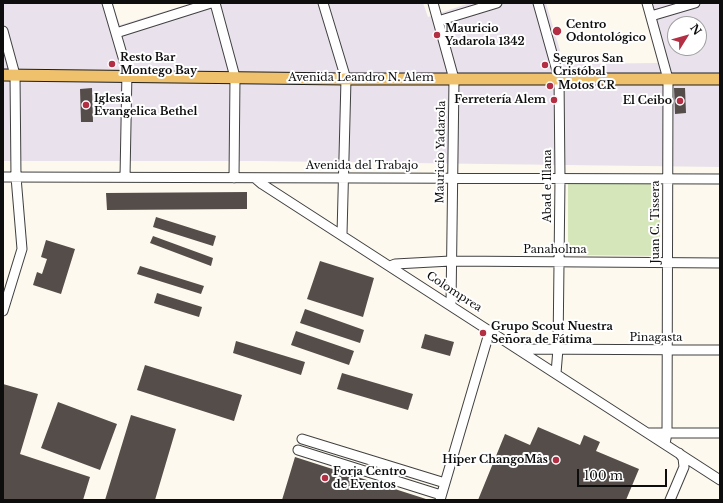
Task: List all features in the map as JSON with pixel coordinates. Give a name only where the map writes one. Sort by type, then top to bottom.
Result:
[{"type":"main road","name":"Avenida Leandro N. Alem","points":[[3,75],[346,79],[720,79]]},
{"type":"street","points":[[107,3],[127,76],[125,176]]},
{"type":"street","points":[[116,33],[211,3]]},
{"type":"street","points":[[215,3],[235,77],[234,178]]},
{"type":"street","points":[[323,3],[346,79],[345,178],[342,234]]},
{"type":"street","name":"Mauricio Yadarola","points":[[433,3],[454,78],[451,304]]},
{"type":"street","points":[[438,21],[498,3]]},
{"type":"street","name":"Abad e Illana","points":[[538,3],[559,78],[560,179],[558,349],[556,373]]},
{"type":"street","name":"Juan C. Tissera","points":[[647,3],[668,78],[667,433],[665,444]]},
{"type":"street","points":[[650,16],[695,3]]},
{"type":"street","points":[[3,31],[15,75],[16,177],[22,253],[3,311]]},
{"type":"street","name":"Avenida del Trabajo","points":[[3,177],[125,176],[234,178],[720,179]]},
{"type":"street","name":"Colomprea","points":[[255,178],[262,184],[451,304],[720,480]]},
{"type":"street","name":"Panaholma","points":[[390,266],[396,264],[451,261],[720,263]]},
{"type":"street","points":[[298,450],[440,498],[490,330]]},
{"type":"street","name":"Pinagasta","points":[[520,349],[720,350]]},
{"type":"street","points":[[648,433],[720,433]]},
{"type":"street","points":[[302,440],[445,483]]},
{"type":"street","points":[[323,458],[326,447]]},
{"type":"street","points":[[670,500],[684,467],[679,453]]},
{"type":"street","points":[[684,467],[697,464]]},
{"type":"shaded area","points":[[3,3],[112,3],[120,25],[192,3],[423,3],[428,17],[470,3],[546,3],[564,64],[660,63],[645,7],[659,3],[720,3],[720,167],[257,161],[3,161]]},
{"type":"green space","points":[[568,182],[660,182],[660,256],[568,255]]},
{"type":"building","name":"Iglesia Evangelica Bethel","points":[[92,88],[93,122],[81,122],[80,89]]},
{"type":"building","name":"El Ceibo","points":[[674,88],[685,88],[686,113],[675,114]]},
{"type":"building","points":[[247,192],[247,209],[107,210],[106,193]]},
{"type":"building","points":[[156,217],[216,236],[213,246],[153,227]]},
{"type":"building","points":[[153,236],[213,258],[211,266],[150,243]]},
{"type":"building","points":[[46,240],[75,249],[61,294],[33,285],[37,272],[42,274],[47,259],[41,257]]},
{"type":"building","points":[[320,261],[374,278],[363,317],[307,299]]},
{"type":"building","points":[[140,266],[204,286],[201,294],[137,274]]},
{"type":"building","points":[[157,293],[202,307],[199,317],[154,303]]},
{"type":"building","points":[[305,309],[364,330],[360,343],[300,323]]},
{"type":"building","points":[[296,331],[354,351],[349,365],[291,345]]},
{"type":"building","points":[[425,334],[454,342],[450,356],[421,348]]},
{"type":"building","points":[[236,341],[305,362],[301,375],[233,353]]},
{"type":"building","points":[[145,365],[242,395],[234,421],[137,390]]},
{"type":"building","points":[[342,373],[413,394],[408,410],[337,389]]},
{"type":"building","points":[[3,384],[38,394],[20,454],[90,477],[83,500],[3,500]]},
{"type":"building","points":[[58,402],[117,424],[100,470],[41,448]]},
{"type":"building","points":[[131,415],[176,429],[155,500],[105,500]]},
{"type":"building","name":"Hiper ChangoMâs","points":[[538,427],[580,445],[584,435],[600,442],[596,451],[639,469],[626,500],[478,500],[505,434],[530,445]]},
{"type":"building","name":"Forja Centro de Eventos","points":[[295,457],[426,499],[426,500],[282,500]]},
{"type":"place","name":"Centro Odontológico","points":[[557,31]]},
{"type":"place","name":"Mauricio Yadarola 1342","points":[[437,35]]},
{"type":"place","name":"Resto Bar Montego Bay","points":[[112,64]]},
{"type":"place","name":"Seguros San Cristóbal","points":[[545,65]]},
{"type":"place","name":"Motos CR","points":[[550,86]]},
{"type":"place","name":"Ferretería Alem","points":[[554,100]]},
{"type":"place","name":"El Ceibo","points":[[680,101]]},
{"type":"place","name":"Iglesia Evangelica Bethel","points":[[86,105]]},
{"type":"place","name":"Grupo Scout Nuestra Señora de Fátima","points":[[483,333]]},
{"type":"place","name":"Hiper ChangoMâs","points":[[556,460]]},
{"type":"place","name":"Forja Centro de Eventos","points":[[325,478]]}]
